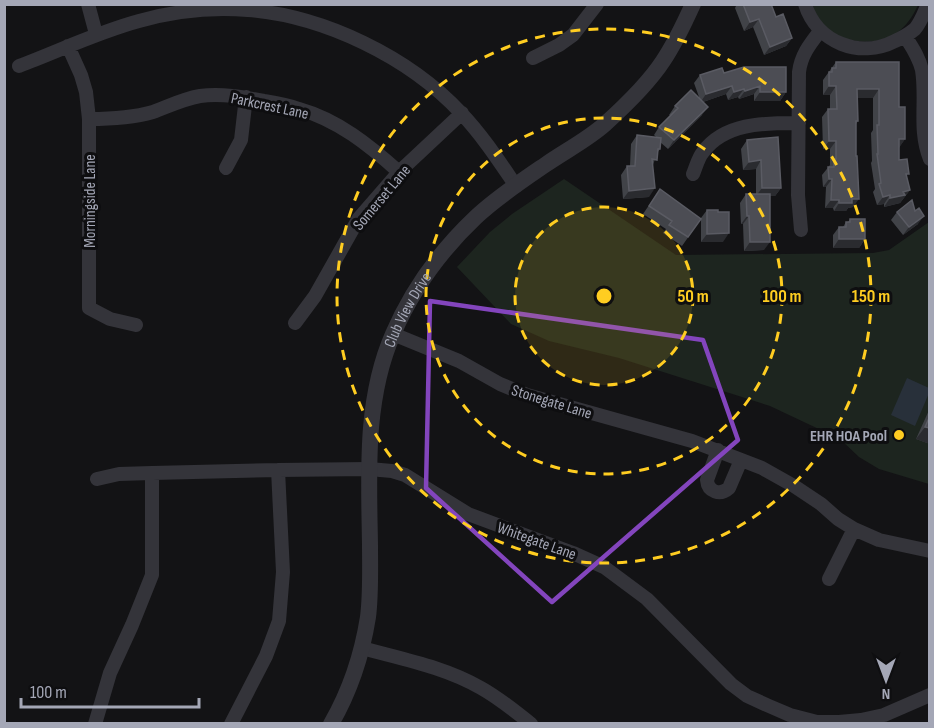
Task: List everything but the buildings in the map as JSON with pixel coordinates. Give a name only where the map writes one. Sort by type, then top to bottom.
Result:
[{"type":"street","points":[[88,4],[96,34]]},
{"type":"street","points":[[533,58],[573,35],[597,4]]},
{"type":"street","name":"Club View Drive","points":[[331,723],[342,705],[362,648],[368,616],[369,469],[372,417],[382,366],[393,334],[416,291],[438,257],[477,216],[546,164],[582,142],[604,125],[646,84],[663,61],[693,4]]},
{"type":"street","points":[[805,4],[820,31],[832,40],[844,45],[876,49],[905,36],[916,28],[928,4]]},
{"type":"street","points":[[20,66],[96,34],[140,20],[185,11],[249,10],[286,16],[323,25],[363,42],[396,60],[432,85],[462,113],[516,186]]},
{"type":"street","points":[[801,230],[798,195],[799,72],[805,51],[820,31]]},
{"type":"street","points":[[905,36],[918,57],[922,71],[923,130],[930,159]]},
{"type":"street","name":"Morningside Lane","points":[[68,46],[86,92],[89,119],[89,308],[110,319],[136,325]]},
{"type":"street","name":"Parkcrest Lane","points":[[89,119],[138,115],[182,100],[202,96],[246,97],[301,109],[340,126],[356,136],[399,172]]},
{"type":"street","points":[[226,168],[241,140],[246,97]]},
{"type":"street","name":"Somerset Lane","points":[[295,323],[315,296],[359,218],[399,172],[462,113]]},
{"type":"street","points":[[693,174],[702,152],[729,132],[750,125],[799,123]]},
{"type":"street","name":"Stonegate Lane","points":[[393,334],[459,361],[500,384],[527,395],[718,450],[762,468],[795,486],[854,529],[879,540],[930,551]]},
{"type":"street","points":[[718,450],[707,480],[708,485],[714,491],[726,491],[729,488],[741,460]]},
{"type":"street","name":"Whitegate Lane","points":[[97,479],[119,474],[152,472],[369,469],[392,471],[405,475],[468,514],[604,567],[647,599],[731,684],[747,696],[790,715],[817,722],[861,720],[884,715],[930,695]]},
{"type":"street","points":[[231,723],[266,656],[279,621],[283,572],[278,470]]},
{"type":"street","points":[[95,723],[110,673],[152,575],[152,472]]},
{"type":"street","points":[[829,579],[854,529]]},
{"type":"street","points":[[362,648],[455,675],[481,687],[531,723]]},
{"type":"highlighted area","points":[[430,301],[703,340],[738,440],[552,602],[426,488]]},
{"type":"shaded area","points":[[813,5],[918,5],[909,21],[895,34],[884,39],[859,41],[835,34],[817,17]]},
{"type":"shaded area","points":[[564,179],[676,255],[873,253],[889,250],[929,222],[929,484],[879,469],[859,457],[840,439],[770,406],[619,358],[549,341],[511,324],[457,267],[490,232],[512,214]]},
{"type":"shaded area","points":[[907,378],[929,388],[915,426],[891,415]]},
{"type":"place","name":"EHR HOA Pool","points":[[899,435]]}]
